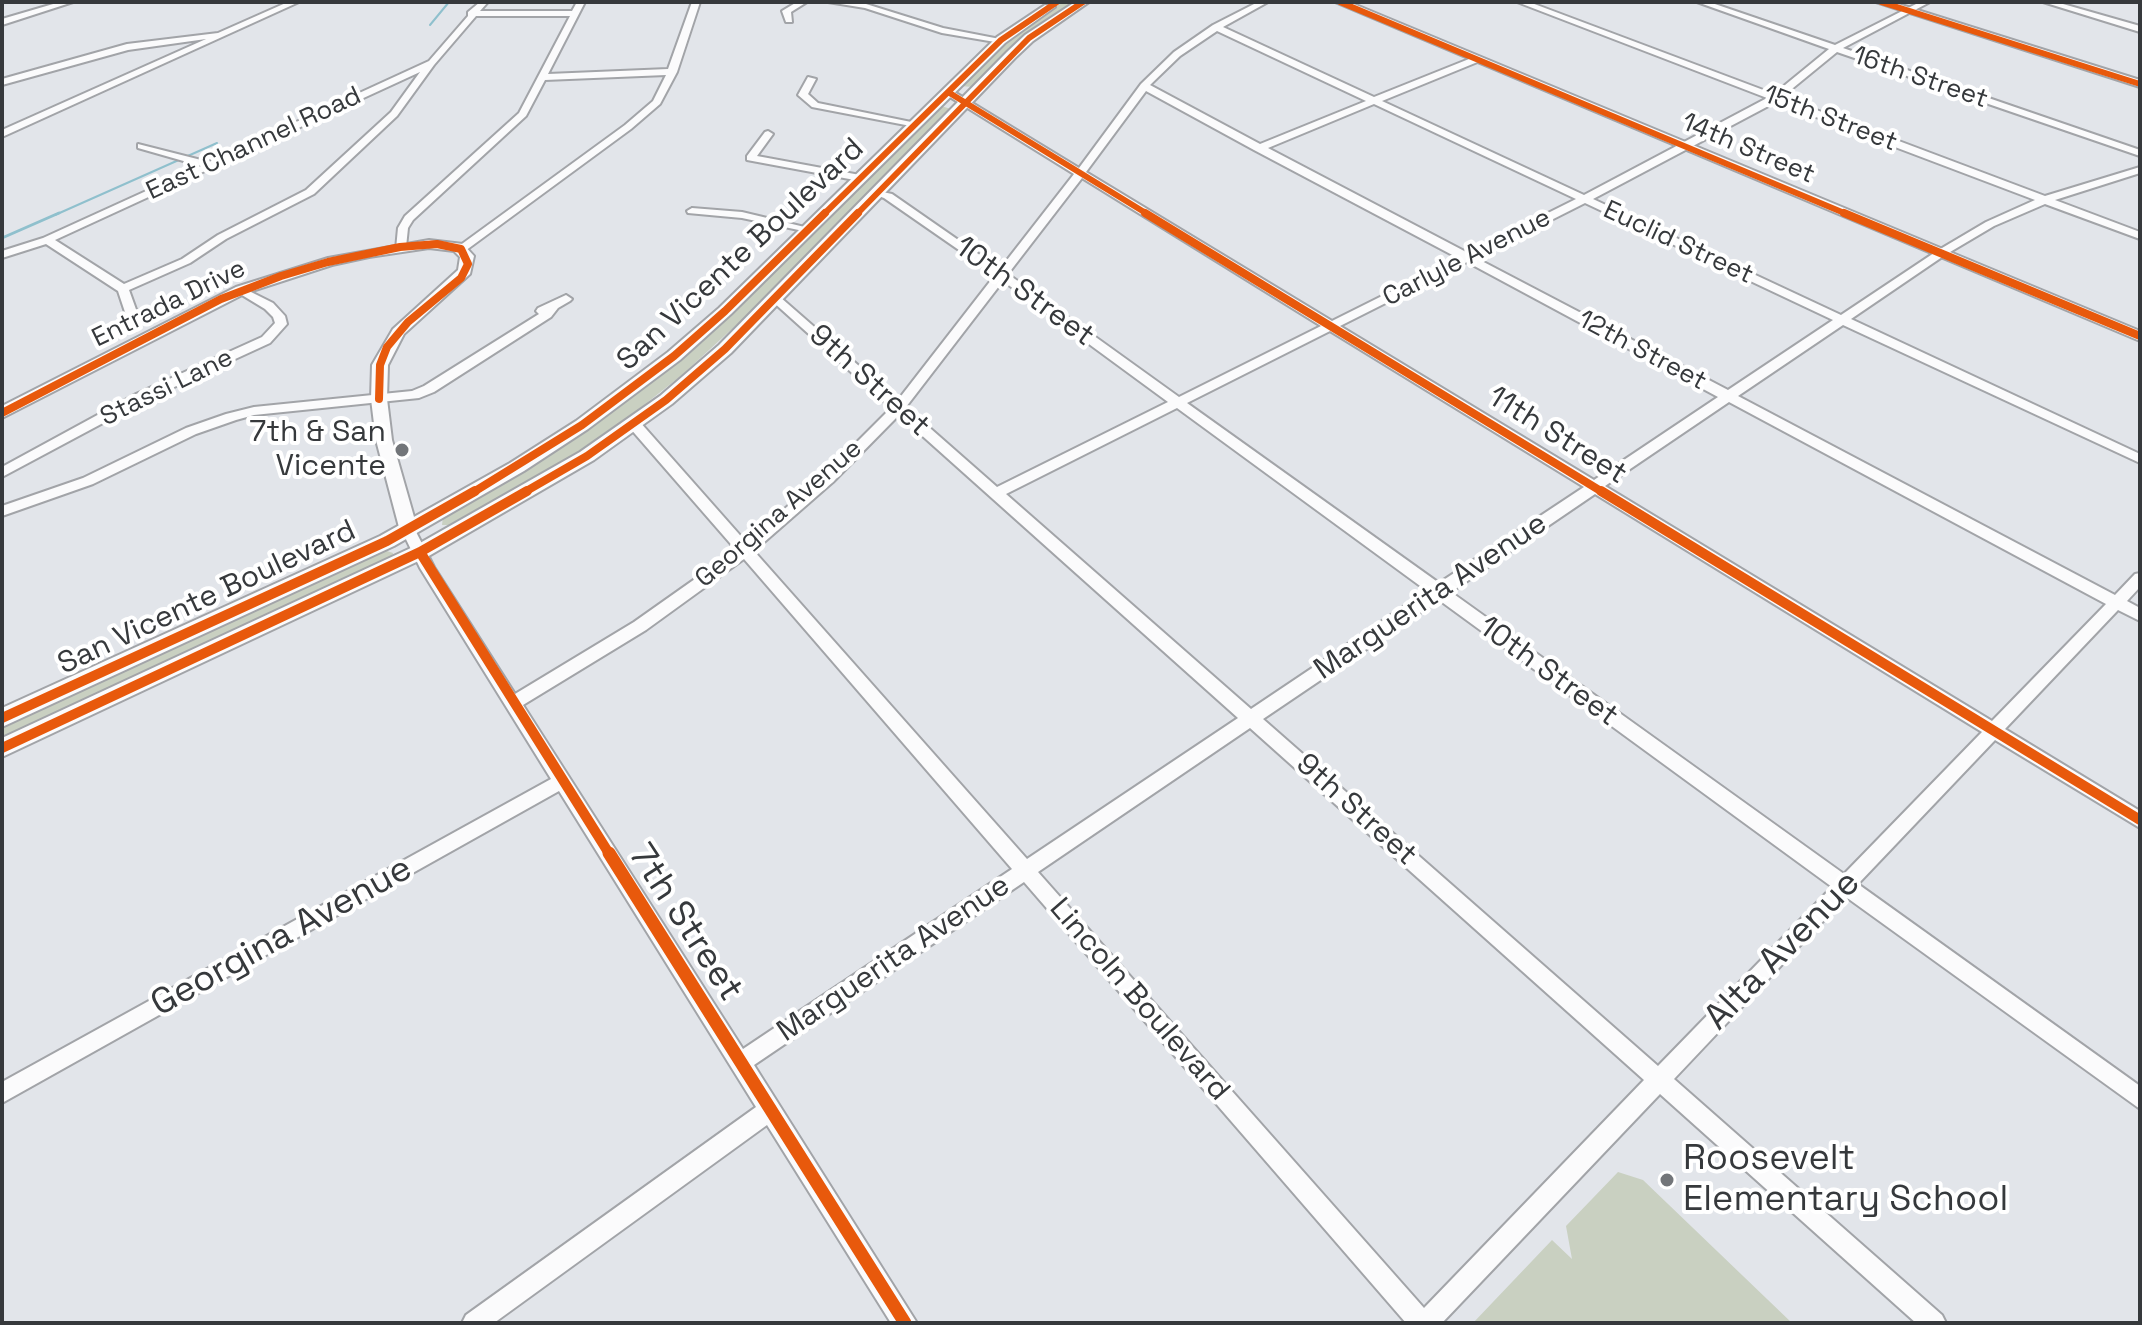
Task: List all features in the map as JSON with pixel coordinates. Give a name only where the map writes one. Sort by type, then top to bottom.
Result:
[{"type":"main road","name":"San Vicente Boulevard","points":[[2,718],[409,531],[517,467],[632,389],[725,311],[1001,40],[1057,2]]},
{"type":"main road","points":[[2,748],[420,552],[551,479],[634,424],[725,349],[1029,38],[1083,2]]},
{"type":"street","points":[[2,22],[69,2]]},
{"type":"street","points":[[2,134],[295,2]]},
{"type":"street","name":"East Channel Road","points":[[2,255],[47,240],[432,63],[484,2]]},
{"type":"street","points":[[400,247],[403,228],[409,218],[523,114],[581,2]]},
{"type":"street","points":[[379,399],[380,365],[387,347],[408,322],[461,278],[468,264],[461,249],[657,102],[672,72],[696,2]]},
{"type":"street","points":[[789,20],[786,11],[803,2]]},
{"type":"street","points":[[832,2],[868,4],[942,30],[1001,40]]},
{"type":"street","name":"Georgina Avenue","points":[[513,703],[640,626],[746,550],[828,479],[899,407],[1144,86],[1177,54],[1216,27],[1264,2]]},
{"type":"street","name":"14th Street","points":[[1340,2],[2140,336]]},
{"type":"street","name":"15th Street","points":[[1521,2],[2140,236]]},
{"type":"street","name":"16th Street","points":[[1701,2],[2140,153]]},
{"type":"street","points":[[1881,2],[2140,84]]},
{"type":"street","name":"Carlyle Avenue","points":[[996,493],[1585,199],[1775,98],[1836,48],[1926,2]]},
{"type":"street","points":[[2047,2],[2140,29]]},
{"type":"street","points":[[471,14],[575,13]]},
{"type":"street","name":"Euclid Street","points":[[1216,27],[2140,459]]},
{"type":"street","points":[[2,82],[127,47],[198,36],[224,36]]},
{"type":"street","points":[[1258,148],[1477,59]]},
{"type":"street","points":[[123,289],[186,261],[222,237],[310,192],[394,114],[432,63]]},
{"type":"street","points":[[543,77],[672,72]]},
{"type":"street","points":[[811,79],[803,95],[815,105],[916,124]]},
{"type":"street","name":"12th Street","points":[[1144,86],[2140,615]]},
{"type":"street","name":"11th Street","points":[[948,92],[2140,820]]},
{"type":"street","points":[[768,134],[751,158],[860,178]]},
{"type":"street","points":[[142,146],[211,166]]},
{"type":"street","name":"Marguerita Avenue","points":[[741,1062],[1941,253],[1990,224],[2044,200],[2140,170]]},
{"type":"street","name":"10th Street","points":[[877,192],[888,196],[1002,275],[2140,1099]]},
{"type":"street","points":[[692,211],[742,215],[808,229]]},
{"type":"street","points":[[47,240],[123,289],[132,315]]},
{"type":"street","name":"Entrada Drive","points":[[2,413],[241,290],[328,262],[400,247],[437,244],[461,249]]},
{"type":"street","name":"Stassi Lane","points":[[2,473],[141,397],[266,340],[281,324],[279,316],[269,306],[241,290]]},
{"type":"street","points":[[2,511],[88,481],[191,431],[231,417],[254,411],[414,395],[429,389],[566,299]]},
{"type":"street","name":"9th Street","points":[[776,299],[1934,1323]]},
{"type":"street","name":"7th Street","points":[[379,399],[384,440],[409,531],[420,552],[905,1323]]},
{"type":"street","name":"Lincoln Boulevard","points":[[634,424],[1424,1323]]},
{"type":"street","name":"Alta Avenue","points":[[1424,1323],[2140,578]]},
{"type":"street","name":"Georgina Avenue","points":[[2,1093],[562,781]]},
{"type":"street","points":[[474,1323],[770,1110]]},
{"type":"green space","points":[[1062,2],[1077,2],[1032,31],[973,87],[960,86],[992,53]]},
{"type":"green space","points":[[941,106],[951,109],[773,291],[682,375],[625,420],[552,470],[453,525],[442,525],[443,517],[551,454],[651,383],[715,328]]},
{"type":"green space","points":[[384,550],[393,553],[392,559],[2,742],[2,724]]},
{"type":"green space","name":"Roosevelt Elementary School","points":[[1618,1172],[1643,1180],[1792,1323],[1473,1323],[1552,1240],[1572,1259],[1566,1226]]},
{"type":"waterway","points":[[430,25],[449,2]]},
{"type":"waterway","points":[[55,215],[217,143]]},
{"type":"waterway","points":[[2,238],[59,213]]},
{"type":"cycle path","points":[[2,718],[387,541],[517,467],[582,425],[674,356],[725,311],[1001,40],[1057,2]]},
{"type":"cycle path","points":[[2,748],[420,552],[587,456],[666,400],[725,349],[1011,55],[1029,38],[1083,2]]},
{"type":"cycle path","points":[[1340,2],[2140,336]]},
{"type":"cycle path","points":[[1881,2],[2140,84]]},
{"type":"cycle path","points":[[948,92],[2140,820]]},
{"type":"cycle path","points":[[2,413],[221,299],[281,276],[328,262],[400,247],[437,244],[461,249],[468,264],[461,278],[408,322],[387,347],[380,365],[379,399]]},
{"type":"cycle path","points":[[420,552],[905,1323]]},
{"type":"place","name":"7th & San Vicente","points":[[402,450]]},
{"type":"place","name":"Roosevelt Elementary School","points":[[1667,1180]]}]
